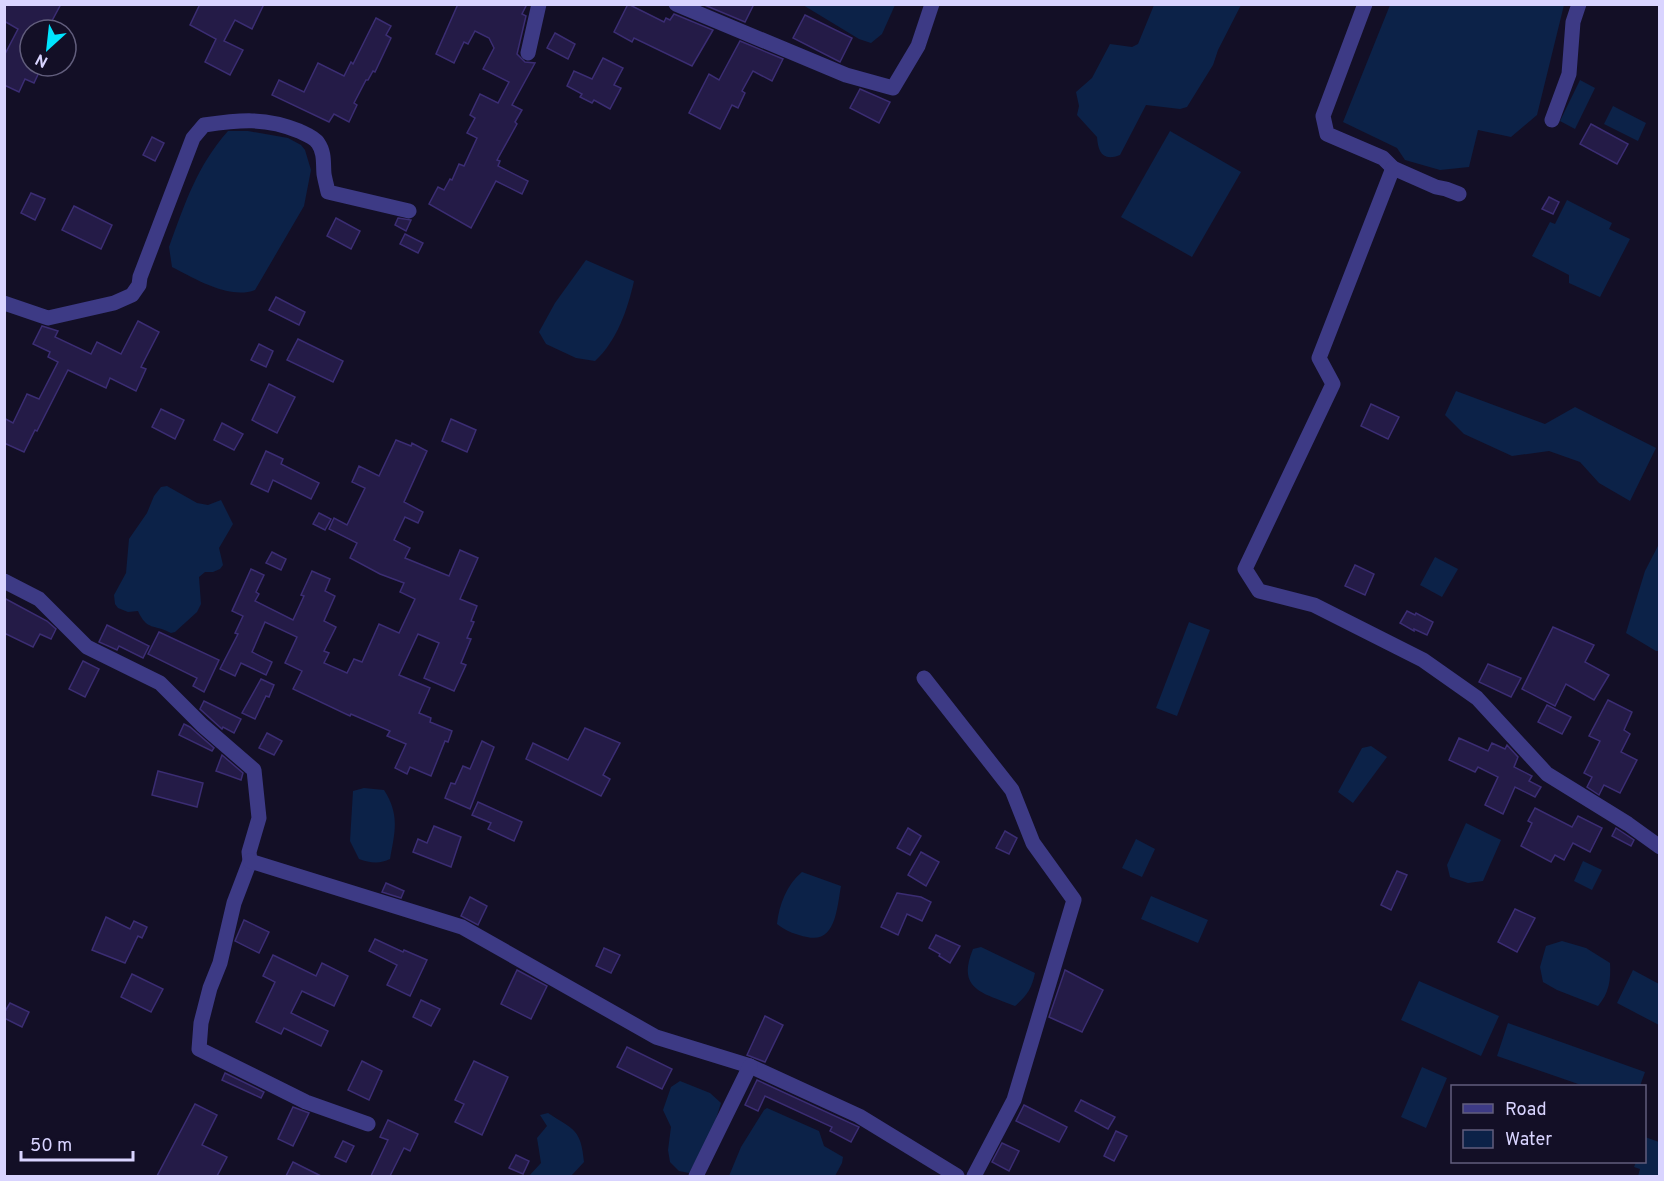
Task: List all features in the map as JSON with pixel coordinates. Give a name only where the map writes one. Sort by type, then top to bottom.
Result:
[{"type":"street","points":[[528,53],[539,4]]},
{"type":"street","points":[[676,4],[846,75],[893,88],[918,46],[932,4]]},
{"type":"street","points":[[1365,4],[1323,116],[1327,134],[1383,158],[1393,168],[1436,187],[1459,194]]},
{"type":"street","points":[[1552,120],[1569,74],[1573,22],[1580,4]]},
{"type":"street","points":[[4,303],[48,318],[114,303],[132,295],[139,285],[140,277],[193,138],[204,124],[244,119],[282,124],[306,134],[318,142],[323,154],[328,192],[409,211]]},
{"type":"street","points":[[1393,168],[1319,358],[1333,384],[1245,569],[1259,591],[1314,605],[1423,660],[1477,698],[1547,774],[1628,824],[1659,847]]},
{"type":"street","points":[[4,581],[39,599],[87,647],[160,683],[202,725],[254,770],[259,818],[249,852],[250,861],[234,903],[220,963],[201,1023],[199,1049],[306,1102],[368,1124]]},
{"type":"street","points":[[924,678],[1012,790],[1033,843],[1074,900],[1014,1100],[974,1176]]},
{"type":"street","points":[[250,861],[462,927],[656,1037],[750,1066],[859,1116],[957,1176]]},
{"type":"street","points":[[696,1176],[750,1066]]},
{"type":"water","points":[[895,4],[882,34],[871,43],[859,39],[803,5]]},
{"type":"water","points":[[1154,5],[1241,5],[1218,50],[1213,65],[1187,107],[1180,109],[1146,105],[1120,155],[1105,156],[1098,147],[1097,137],[1077,115],[1079,106],[1076,92],[1092,78],[1110,44],[1132,47],[1138,44]]},
{"type":"water","points":[[1390,5],[1564,5],[1537,115],[1511,137],[1478,130],[1469,167],[1440,170],[1405,160],[1397,148],[1343,122]]},
{"type":"water","points":[[1580,80],[1595,88],[1575,129],[1560,121]]},
{"type":"water","points":[[1613,106],[1646,123],[1638,141],[1604,124]]},
{"type":"water","points":[[228,131],[248,131],[288,138],[305,150],[311,170],[304,206],[255,290],[245,292],[223,290],[172,267],[169,247],[200,171]]},
{"type":"water","points":[[1170,131],[1241,172],[1192,257],[1121,217]]},
{"type":"water","points":[[1567,200],[1612,223],[1609,229],[1630,239],[1600,297],[1569,283],[1569,275],[1532,256],[1550,222],[1555,224]]},
{"type":"water","points":[[586,260],[634,281],[620,324],[610,344],[595,361],[576,358],[546,344],[539,332],[555,303]]},
{"type":"water","points":[[1456,391],[1545,424],[1575,407],[1656,448],[1630,501],[1599,483],[1580,462],[1549,451],[1512,456],[1464,434],[1445,415]]},
{"type":"water","points":[[167,486],[197,503],[208,505],[221,500],[233,524],[219,548],[223,565],[220,569],[205,572],[199,577],[201,604],[197,612],[171,633],[145,622],[138,611],[128,612],[118,608],[114,595],[126,573],[129,539],[147,513],[154,496],[161,487]]},
{"type":"water","points":[[1659,544],[1660,651],[1656,651],[1626,633],[1645,571]]},
{"type":"water","points":[[1435,557],[1458,569],[1442,597],[1420,585]]},
{"type":"water","points":[[1189,622],[1210,630],[1177,716],[1156,708]]},
{"type":"water","points":[[1371,746],[1387,757],[1353,803],[1338,792],[1362,748]]},
{"type":"water","points":[[364,788],[384,790],[394,816],[395,832],[390,859],[382,862],[359,859],[350,841],[353,791]]},
{"type":"water","points":[[1466,823],[1501,840],[1483,881],[1468,883],[1450,877],[1447,865]]},
{"type":"water","points":[[1136,839],[1155,849],[1142,877],[1122,868]]},
{"type":"water","points":[[1583,861],[1602,870],[1592,890],[1574,881]]},
{"type":"water","points":[[802,872],[841,886],[833,922],[824,935],[817,938],[795,934],[777,924],[785,895]]},
{"type":"water","points":[[1151,896],[1208,920],[1198,943],[1141,919]]},
{"type":"water","points":[[1562,941],[1586,948],[1610,963],[1608,986],[1598,1006],[1543,982],[1540,967],[1546,946]]},
{"type":"water","points":[[981,947],[1035,973],[1028,991],[1015,1006],[983,993],[970,982],[968,973],[973,949]]},
{"type":"water","points":[[1633,970],[1659,984],[1659,1025],[1617,1003]]},
{"type":"water","points":[[1419,981],[1499,1016],[1481,1056],[1401,1020]]},
{"type":"water","points":[[1508,1023],[1645,1072],[1640,1085],[1581,1085],[1497,1056]]},
{"type":"water","points":[[1422,1067],[1447,1078],[1426,1128],[1401,1117]]},
{"type":"water","points":[[680,1081],[710,1093],[721,1103],[712,1132],[689,1173],[679,1171],[670,1162],[668,1150],[671,1127],[663,1110],[671,1087]]},
{"type":"water","points":[[767,1108],[819,1131],[824,1146],[843,1157],[835,1176],[729,1176],[741,1147]]},
{"type":"water","points":[[548,1113],[570,1127],[581,1143],[584,1162],[571,1176],[529,1176],[541,1163],[537,1138],[547,1126],[540,1115]]},
{"type":"water","points":[[1646,1137],[1659,1142],[1659,1176],[1638,1176],[1640,1169],[1634,1167],[1636,1163],[1646,1163]]},
{"type":"building","points":[[4,4],[61,4],[53,18],[18,18],[18,29],[4,21]]},
{"type":"building","points":[[200,4],[264,4],[252,29],[235,20],[224,41],[243,50],[230,75],[205,62],[216,39],[190,25]]},
{"type":"building","points":[[458,4],[527,4],[522,14],[526,16],[517,54],[525,62],[535,63],[512,105],[522,110],[497,160],[500,161],[498,166],[528,181],[522,194],[496,181],[471,228],[429,204],[438,187],[444,190],[450,179],[452,180],[459,164],[464,166],[477,138],[467,133],[475,118],[470,115],[480,94],[498,103],[509,82],[483,69],[494,48],[489,38],[475,31],[468,44],[464,42],[454,63],[436,54]]},
{"type":"building","points":[[628,4],[664,22],[666,18],[670,20],[674,14],[713,30],[692,66],[634,38],[632,42],[614,32]]},
{"type":"building","points":[[702,4],[754,4],[745,22]]},
{"type":"building","points":[[805,15],[852,38],[840,62],[793,38]]},
{"type":"building","points":[[376,18],[391,26],[386,35],[391,38],[375,72],[373,71],[366,80],[354,103],[357,105],[349,122],[334,114],[329,122],[272,95],[279,80],[304,92],[318,63],[344,76],[351,62],[353,64]]},
{"type":"building","points":[[18,29],[18,78],[36,78],[34,83],[25,79],[19,92],[4,85],[4,56]]},
{"type":"building","points":[[555,33],[575,44],[568,59],[547,48]]},
{"type":"building","points":[[740,41],[783,59],[772,81],[753,71],[742,91],[745,93],[738,108],[732,105],[720,129],[689,113],[709,74],[719,80]]},
{"type":"building","points":[[603,58],[623,68],[614,85],[621,88],[610,109],[594,100],[592,103],[580,97],[582,94],[567,86],[574,71],[592,79]]},
{"type":"building","points":[[860,89],[890,102],[879,123],[850,108]]},
{"type":"building","points":[[1591,124],[1628,144],[1617,164],[1580,144]]},
{"type":"building","points":[[152,137],[164,143],[155,161],[143,155]]},
{"type":"building","points":[[31,193],[45,199],[35,220],[21,213]]},
{"type":"building","points":[[1549,197],[1559,202],[1553,214],[1542,209]]},
{"type":"building","points":[[74,206],[112,225],[101,249],[62,230]]},
{"type":"building","points":[[336,218],[360,231],[351,249],[327,236]]},
{"type":"building","points":[[398,218],[411,220],[406,231],[395,225]]},
{"type":"building","points":[[405,234],[423,243],[418,253],[400,244]]},
{"type":"building","points":[[276,297],[305,312],[299,325],[269,310]]},
{"type":"building","points":[[138,321],[159,332],[141,367],[146,369],[136,391],[110,378],[106,388],[68,370],[24,452],[4,443],[4,418],[13,423],[27,394],[39,399],[58,362],[48,357],[50,352],[33,344],[42,326],[58,331],[55,337],[91,354],[97,342],[121,354]]},
{"type":"building","points":[[298,339],[343,361],[333,382],[287,360]]},
{"type":"building","points":[[259,344],[273,351],[266,367],[251,360]]},
{"type":"building","points":[[269,384],[295,397],[277,433],[252,420]]},
{"type":"building","points":[[1371,404],[1399,417],[1388,439],[1361,426]]},
{"type":"building","points":[[161,409],[184,420],[175,439],[152,427]]},
{"type":"building","points":[[451,419],[476,430],[467,452],[442,441]]},
{"type":"building","points":[[222,423],[243,434],[234,450],[214,440]]},
{"type":"building","points":[[396,440],[411,446],[412,443],[427,451],[404,502],[423,512],[418,523],[405,517],[394,540],[410,548],[405,558],[449,576],[460,550],[478,558],[460,599],[477,606],[471,621],[474,622],[467,638],[471,639],[461,663],[466,665],[454,691],[424,678],[439,643],[418,634],[399,675],[430,688],[419,713],[431,718],[430,722],[452,731],[448,742],[445,741],[431,776],[410,767],[407,774],[395,768],[406,744],[387,736],[390,731],[351,714],[350,716],[293,689],[302,671],[285,663],[297,637],[265,622],[252,652],[272,662],[266,675],[241,663],[235,676],[220,669],[238,634],[235,633],[243,616],[232,611],[251,569],[264,575],[256,592],[259,594],[255,601],[293,620],[312,571],[330,579],[325,591],[335,596],[324,621],[336,627],[324,651],[329,653],[324,663],[347,673],[354,659],[362,662],[379,624],[399,633],[415,599],[400,592],[404,583],[380,574],[350,558],[357,543],[329,529],[334,518],[347,525],[365,488],[352,482],[359,466],[379,476]]},
{"type":"building","points":[[266,451],[283,459],[281,464],[319,483],[311,499],[273,480],[268,492],[251,484]]},
{"type":"building","points":[[319,513],[331,519],[325,530],[313,524]]},
{"type":"building","points":[[272,552],[286,559],[281,570],[266,563]]},
{"type":"building","points":[[1355,565],[1374,574],[1365,595],[1345,586]]},
{"type":"building","points":[[4,598],[47,621],[56,629],[51,639],[40,634],[33,647],[4,633]]},
{"type":"building","points":[[1407,611],[1433,622],[1427,635],[1400,623]]},
{"type":"building","points":[[107,625],[149,646],[143,658],[119,646],[117,650],[99,642]]},
{"type":"building","points":[[1553,627],[1594,645],[1585,662],[1609,675],[1594,700],[1566,684],[1555,706],[1522,689]]},
{"type":"building","points":[[159,632],[219,660],[204,692],[193,686],[197,678],[148,654]]},
{"type":"building","points":[[83,661],[99,669],[85,697],[69,689]]},
{"type":"building","points":[[1488,664],[1521,678],[1511,697],[1479,682]]},
{"type":"building","points":[[261,679],[274,685],[255,719],[242,713]]},
{"type":"building","points":[[1608,700],[1632,712],[1624,730],[1630,734],[1621,752],[1637,760],[1620,793],[1604,785],[1599,795],[1587,787],[1592,777],[1584,773],[1600,741],[1589,736]]},
{"type":"building","points":[[204,701],[241,719],[234,733],[223,727],[222,729],[200,709]]},
{"type":"building","points":[[1547,705],[1571,717],[1562,734],[1538,722]]},
{"type":"building","points":[[184,724],[214,748],[212,751],[179,735]]},
{"type":"building","points":[[585,728],[620,743],[603,775],[610,779],[601,796],[526,759],[533,743],[568,760]]},
{"type":"building","points":[[267,733],[282,741],[274,755],[259,748]]},
{"type":"building","points":[[1459,738],[1488,751],[1492,743],[1505,749],[1507,745],[1518,757],[1514,767],[1532,776],[1529,781],[1541,787],[1535,797],[1515,787],[1503,814],[1485,805],[1498,777],[1478,767],[1475,772],[1449,760]]},
{"type":"building","points":[[482,741],[494,747],[470,809],[445,798],[451,783],[455,784],[463,766],[470,769]]},
{"type":"building","points":[[222,755],[243,773],[241,780],[216,771]]},
{"type":"building","points":[[158,771],[203,783],[197,807],[152,795]]},
{"type":"building","points":[[478,802],[522,822],[514,841],[488,829],[491,823],[472,815]]},
{"type":"building","points":[[1535,808],[1572,827],[1578,816],[1602,828],[1590,852],[1573,843],[1564,860],[1555,855],[1551,862],[1521,846],[1532,823],[1528,821]]},
{"type":"building","points":[[434,826],[461,837],[451,867],[413,852],[418,839],[427,843]]},
{"type":"building","points":[[908,828],[921,836],[910,855],[897,848]]},
{"type":"building","points":[[1616,828],[1634,840],[1631,846],[1612,836]]},
{"type":"building","points":[[1005,831],[1017,838],[1009,854],[996,848]]},
{"type":"building","points":[[921,852],[939,862],[926,886],[908,875]]},
{"type":"building","points":[[1397,871],[1407,875],[1391,910],[1381,905]]},
{"type":"building","points":[[386,883],[404,891],[401,898],[382,892]]},
{"type":"building","points":[[897,893],[921,897],[931,902],[922,921],[907,914],[898,935],[881,927]]},
{"type":"building","points":[[470,897],[487,906],[478,925],[461,916]]},
{"type":"building","points":[[1515,909],[1535,918],[1517,952],[1498,942]]},
{"type":"building","points":[[106,917],[130,929],[134,921],[147,927],[142,938],[138,936],[125,963],[92,950]]},
{"type":"building","points":[[244,920],[269,932],[259,953],[235,941]]},
{"type":"building","points":[[936,935],[960,946],[950,963],[929,948]]},
{"type":"building","points":[[375,939],[427,960],[410,996],[387,985],[397,965],[369,951]]},
{"type":"building","points":[[604,948],[620,955],[611,973],[596,966]]},
{"type":"building","points":[[273,955],[316,976],[322,963],[348,976],[334,1006],[302,991],[291,1013],[328,1031],[321,1046],[284,1028],[281,1034],[256,1022],[275,982],[263,976]]},
{"type":"building","points":[[517,970],[547,986],[531,1019],[501,1004]]},
{"type":"building","points":[[1065,970],[1103,990],[1082,1032],[1049,1017]]},
{"type":"building","points":[[132,974],[163,989],[151,1012],[121,997]]},
{"type":"building","points":[[421,1000],[440,1009],[431,1026],[413,1017]]},
{"type":"building","points":[[10,1003],[29,1012],[22,1027],[4,1018],[4,1013]]},
{"type":"building","points":[[765,1016],[783,1025],[765,1062],[747,1055]]},
{"type":"building","points":[[627,1047],[672,1069],[662,1089],[617,1067]]},
{"type":"building","points":[[362,1061],[382,1071],[369,1100],[348,1090]]},
{"type":"building","points":[[474,1061],[508,1077],[482,1135],[455,1122],[464,1104],[455,1100]]},
{"type":"building","points":[[225,1073],[264,1092],[261,1098],[222,1080]]},
{"type":"building","points":[[757,1080],[859,1127],[851,1142],[830,1131],[832,1127],[765,1096],[758,1111],[745,1105]]},
{"type":"building","points":[[1081,1100],[1115,1117],[1108,1129],[1075,1111]]},
{"type":"building","points":[[195,1104],[217,1115],[202,1145],[227,1157],[217,1176],[157,1176]]},
{"type":"building","points":[[1024,1105],[1067,1127],[1059,1142],[1016,1121]]},
{"type":"building","points":[[293,1107],[309,1113],[293,1146],[278,1139]]},
{"type":"building","points":[[388,1120],[418,1134],[410,1151],[404,1148],[390,1176],[371,1176],[388,1140],[380,1137]]},
{"type":"building","points":[[1116,1131],[1127,1136],[1114,1161],[1104,1156]]},
{"type":"building","points":[[343,1141],[354,1146],[346,1162],[335,1157]]},
{"type":"building","points":[[1002,1143],[1019,1151],[1009,1171],[992,1162]]},
{"type":"building","points":[[516,1155],[529,1161],[523,1174],[509,1168]]},
{"type":"building","points":[[293,1162],[321,1176],[286,1176]]}]
